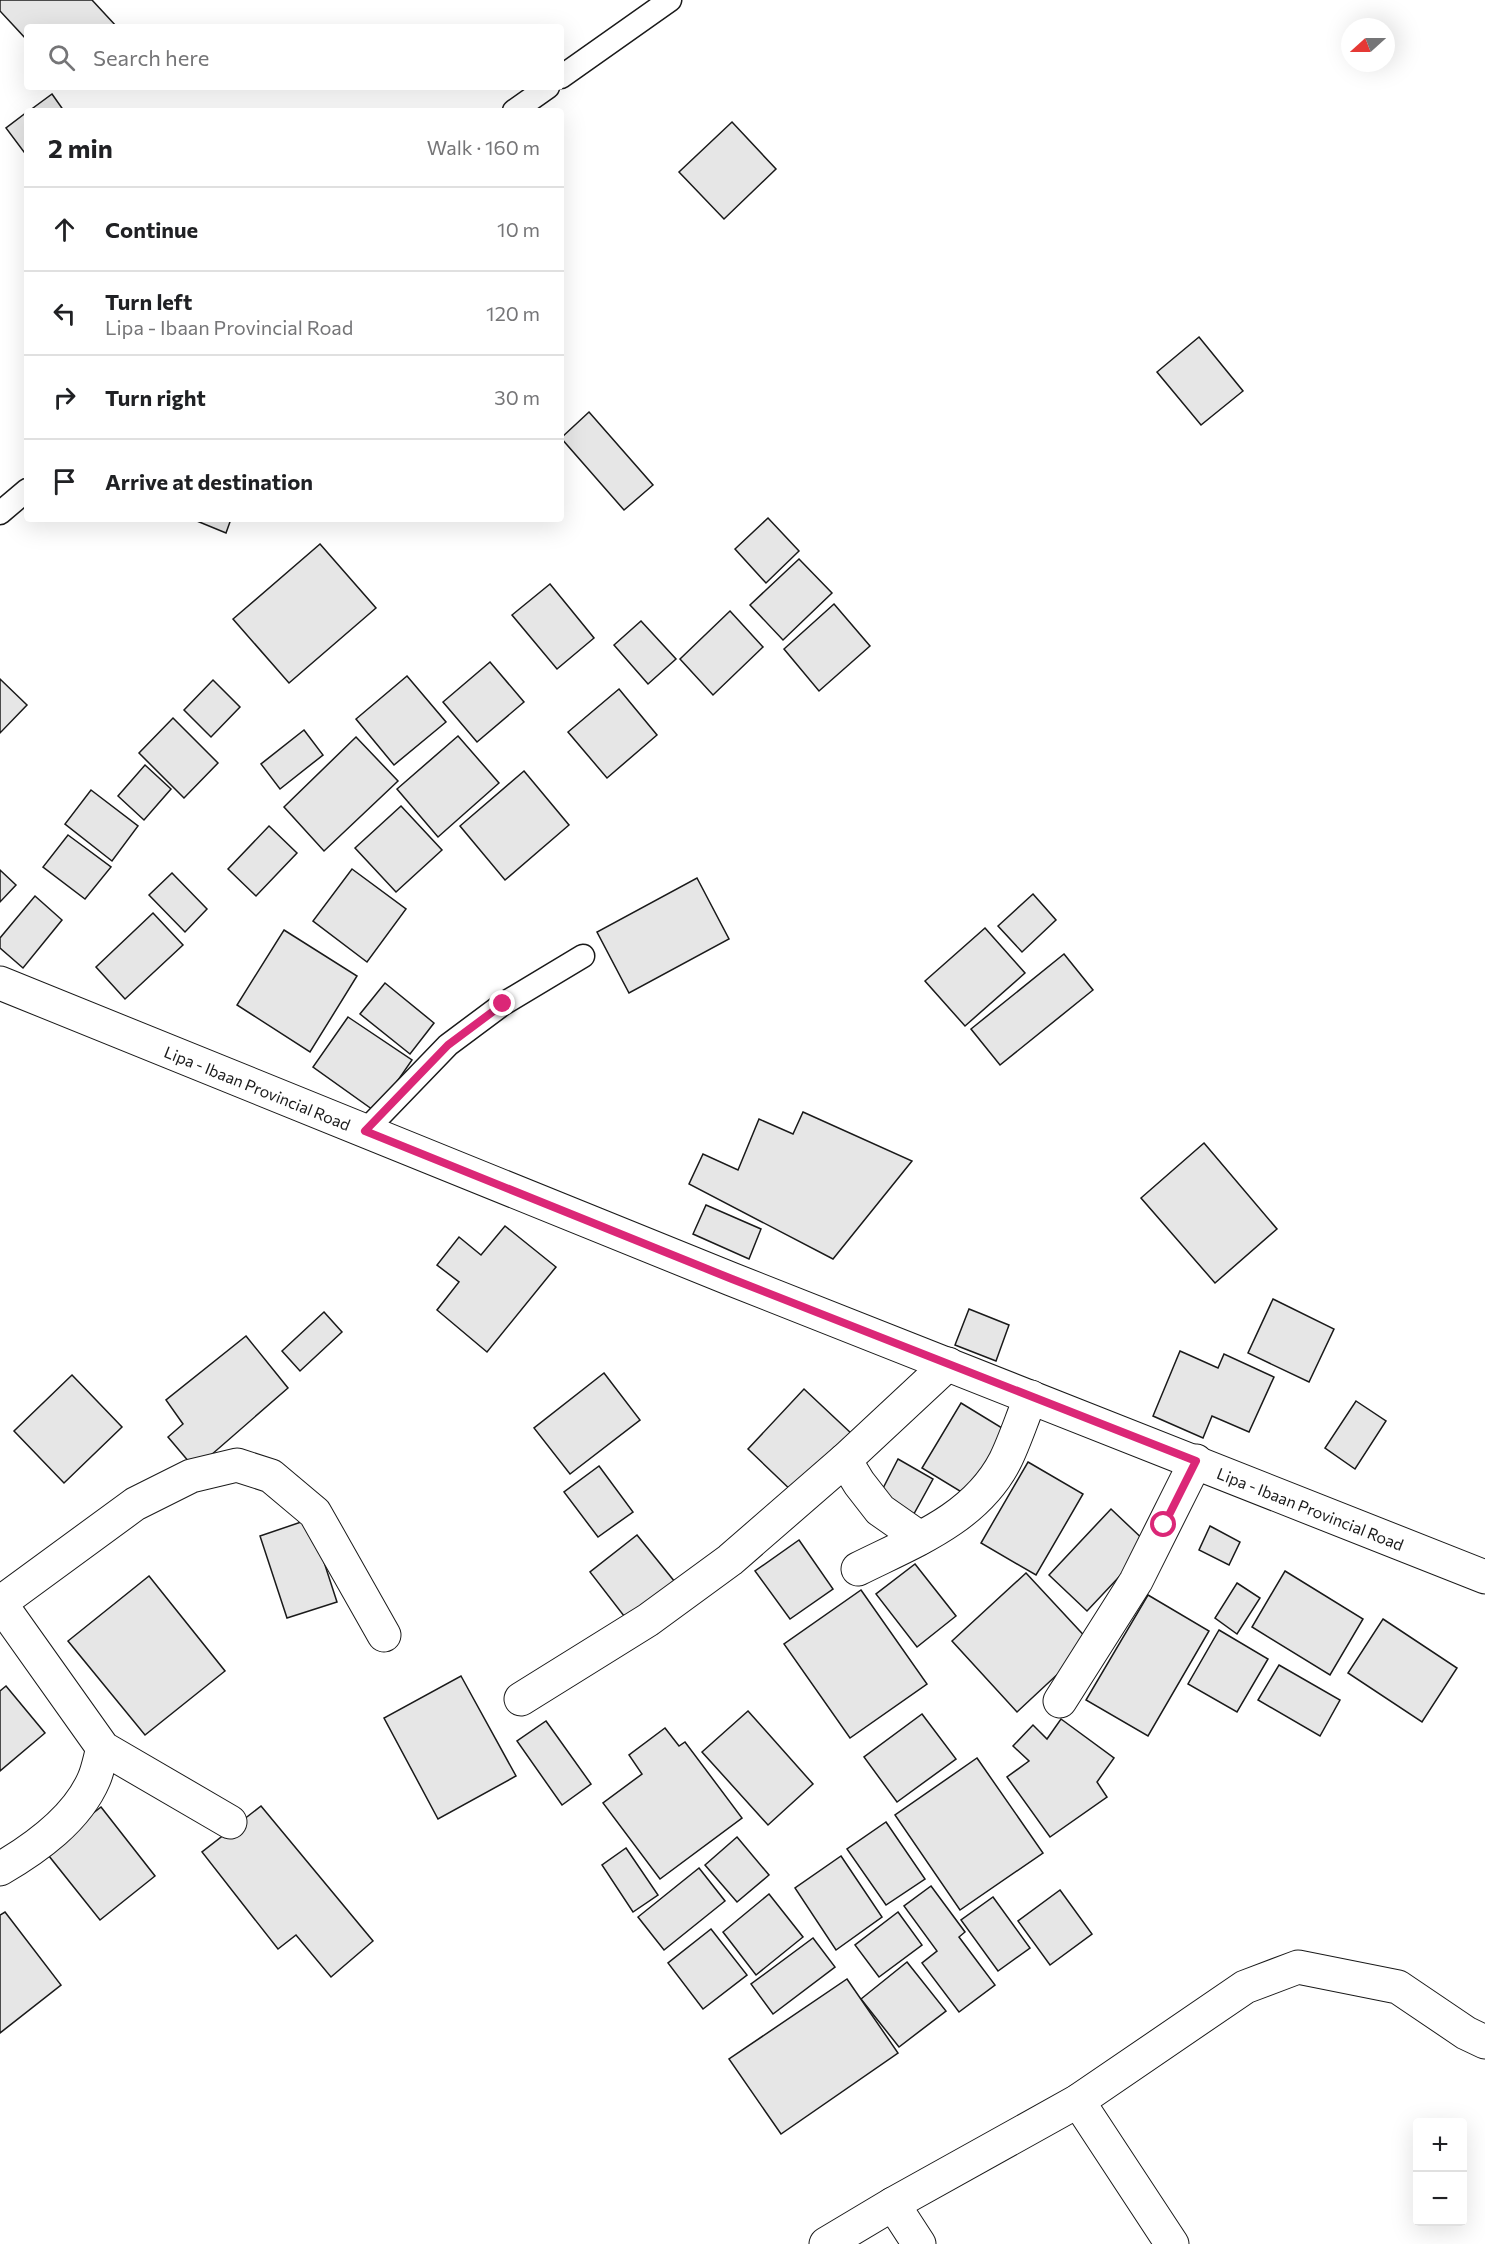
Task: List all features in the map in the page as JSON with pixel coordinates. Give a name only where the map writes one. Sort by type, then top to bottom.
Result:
[{"type":"street","name":"Lipa - Ibaan Provincial Road","points":[[0,983],[720,1275],[1485,1577]]},
{"type":"street","points":[[521,1700],[648,1620],[721,1567],[846,1460],[948,1364]]},
{"type":"street","points":[[858,1569],[956,1518],[985,1491],[1004,1462],[1031,1397]]},
{"type":"street","points":[[846,1460],[859,1483],[880,1510],[920,1538]]},
{"type":"street","points":[[1060,1701],[1136,1581],[1196,1461]]},
{"type":"street","points":[[230,1822],[104,1748],[0,1603],[135,1504],[191,1476],[237,1465],[271,1476],[315,1513],[384,1635]]},
{"type":"street","points":[[0,1869],[31,1851],[73,1812],[94,1780],[104,1748]]},
{"type":"street","points":[[826,2244],[1078,2101],[1245,1987],[1298,1967],[1398,1987],[1466,2033],[1485,2042]]},
{"type":"street","points":[[1078,2101],[1172,2244]]},
{"type":"street","points":[[893,2204],[919,2244]]},
{"type":"lane","points":[[564,75],[670,0]]},
{"type":"lane","points":[[518,108],[544,90]]},
{"type":"lane","points":[[0,513],[24,493]]},
{"type":"lane","points":[[365,1131],[448,1045],[503,1004],[583,956]]},
{"type":"building","points":[[0,0],[92,0],[114,24],[24,24],[24,37],[0,11]]},
{"type":"building","points":[[52,94],[62,108],[33,108]]},
{"type":"building","points":[[24,114],[24,152],[6,128]]},
{"type":"building","points":[[732,122],[776,169],[724,219],[679,172]]},
{"type":"building","points":[[1199,337],[1243,391],[1201,425],[1157,372]]},
{"type":"building","points":[[589,412],[653,485],[624,510],[564,441],[564,435]]},
{"type":"building","points":[[768,518],[799,551],[766,583],[735,549]]},
{"type":"building","points":[[199,522],[230,522],[226,533]]},
{"type":"building","points":[[320,544],[376,608],[289,683],[233,619]]},
{"type":"building","points":[[799,559],[832,593],[783,640],[750,605]]},
{"type":"building","points":[[550,584],[594,638],[557,669],[512,615]]},
{"type":"building","points":[[834,604],[870,646],[819,691],[784,649]]},
{"type":"building","points":[[730,611],[763,647],[713,695],[680,659]]},
{"type":"building","points":[[641,621],[676,659],[648,684],[614,645]]},
{"type":"building","points":[[490,662],[524,702],[477,742],[443,702]]},
{"type":"building","points":[[407,676],[446,722],[394,765],[356,719]]},
{"type":"building","points":[[0,679],[27,705],[0,733]]},
{"type":"building","points":[[213,680],[240,707],[211,737],[184,710]]},
{"type":"building","points":[[619,689],[657,735],[607,778],[568,732]]},
{"type":"building","points":[[173,718],[218,763],[184,798],[139,753]]},
{"type":"building","points":[[304,730],[323,755],[280,789],[261,764]]},
{"type":"building","points":[[458,736],[499,783],[438,837],[397,789]]},
{"type":"building","points":[[356,737],[398,781],[324,851],[284,807]]},
{"type":"building","points":[[145,765],[171,789],[144,820],[118,796]]},
{"type":"building","points":[[524,771],[569,825],[505,880],[460,826]]},
{"type":"building","points":[[91,790],[138,826],[112,861],[65,824]]},
{"type":"building","points":[[401,806],[442,850],[396,892],[355,848]]},
{"type":"building","points":[[269,826],[297,853],[256,896],[228,869]]},
{"type":"building","points":[[68,835],[111,867],[85,899],[43,867]]},
{"type":"building","points":[[352,869],[406,909],[367,962],[313,921]]},
{"type":"building","points":[[0,870],[16,885],[0,902]]},
{"type":"building","points":[[172,873],[207,909],[185,932],[149,895]]},
{"type":"building","points":[[697,878],[729,939],[629,993],[597,932]]},
{"type":"building","points":[[1033,894],[1056,920],[1022,952],[998,926]]},
{"type":"building","points":[[35,896],[62,920],[23,968],[0,948],[0,938]]},
{"type":"building","points":[[153,913],[183,945],[125,999],[96,967]]},
{"type":"building","points":[[985,928],[1025,973],[965,1026],[925,981]]},
{"type":"building","points":[[284,930],[357,976],[310,1052],[237,1005]]},
{"type":"building","points":[[1064,954],[1093,990],[1000,1065],[971,1029]]},
{"type":"building","points":[[385,983],[434,1023],[410,1054],[360,1014]]},
{"type":"building","points":[[348,1017],[412,1060],[376,1112],[313,1067]]},
{"type":"building","points":[[803,1112],[912,1161],[833,1259],[689,1184],[703,1154],[738,1170],[759,1119],[793,1134]]},
{"type":"building","points":[[1204,1143],[1277,1229],[1215,1283],[1141,1198]]},
{"type":"building","points":[[706,1205],[761,1229],[749,1259],[693,1234]]},
{"type":"building","points":[[505,1226],[556,1267],[487,1352],[437,1310],[459,1282],[437,1265],[459,1237],[481,1255]]},
{"type":"building","points":[[1273,1299],[1334,1329],[1309,1382],[1248,1353]]},
{"type":"building","points":[[969,1309],[1009,1325],[996,1361],[955,1345]]},
{"type":"building","points":[[324,1312],[342,1332],[300,1371],[282,1351]]},
{"type":"building","points":[[246,1336],[288,1388],[195,1469],[168,1437],[183,1424],[166,1400]]},
{"type":"building","points":[[1180,1351],[1218,1368],[1224,1354],[1274,1377],[1249,1432],[1212,1416],[1203,1438],[1153,1416]]},
{"type":"building","points":[[604,1373],[640,1420],[570,1474],[534,1428]]},
{"type":"building","points":[[72,1375],[122,1427],[64,1483],[14,1431]]},
{"type":"building","points":[[804,1389],[853,1435],[796,1495],[748,1449]]},
{"type":"building","points":[[1356,1401],[1386,1421],[1355,1469],[1325,1448]]},
{"type":"building","points":[[961,1403],[1007,1431],[968,1496],[922,1468]]},
{"type":"building","points":[[898,1459],[933,1479],[910,1521],[876,1502]]},
{"type":"building","points":[[1028,1462],[1083,1494],[1036,1575],[981,1543]]},
{"type":"building","points":[[599,1466],[633,1512],[598,1537],[564,1492]]},
{"type":"building","points":[[1111,1509],[1149,1545],[1087,1611],[1049,1575]]},
{"type":"building","points":[[310,1519],[337,1602],[287,1618],[260,1536]]},
{"type":"building","points":[[1210,1526],[1240,1542],[1229,1565],[1199,1550]]},
{"type":"building","points":[[637,1535],[679,1587],[631,1625],[590,1572]]},
{"type":"building","points":[[799,1540],[833,1589],[790,1619],[755,1571]]},
{"type":"building","points":[[915,1564],[956,1616],[917,1647],[876,1594]]},
{"type":"building","points":[[1285,1571],[1363,1619],[1330,1675],[1252,1627]]},
{"type":"building","points":[[1026,1573],[1091,1643],[1017,1712],[952,1641]]},
{"type":"building","points":[[149,1576],[225,1671],[145,1735],[68,1641]]},
{"type":"building","points":[[1237,1583],[1260,1598],[1237,1634],[1215,1618]]},
{"type":"building","points":[[861,1590],[927,1684],[850,1738],[784,1644]]},
{"type":"building","points":[[1148,1595],[1209,1631],[1148,1736],[1086,1700]]},
{"type":"building","points":[[1383,1619],[1457,1668],[1422,1722],[1348,1673]]},
{"type":"building","points":[[1219,1630],[1268,1659],[1237,1712],[1188,1684]]},
{"type":"building","points":[[1279,1665],[1340,1700],[1320,1736],[1258,1700]]},
{"type":"building","points":[[461,1676],[516,1776],[438,1819],[384,1718]]},
{"type":"building","points":[[6,1686],[45,1733],[0,1771],[0,1691]]},
{"type":"building","points":[[748,1711],[813,1784],[768,1825],[702,1752]]},
{"type":"building","points":[[922,1714],[956,1759],[897,1802],[864,1757]]},
{"type":"building","points":[[1061,1719],[1114,1758],[1097,1782],[1107,1797],[1050,1837],[1007,1777],[1029,1761],[1013,1746],[1033,1725],[1047,1739]]},
{"type":"building","points":[[546,1721],[591,1784],[562,1805],[517,1741]]},
{"type":"building","points":[[665,1728],[679,1746],[685,1742],[742,1818],[660,1879],[603,1803],[642,1774],[629,1755]]},
{"type":"building","points":[[977,1758],[1043,1853],[960,1910],[895,1815]]},
{"type":"building","points":[[261,1806],[373,1941],[331,1977],[296,1935],[278,1949],[202,1852]]},
{"type":"building","points":[[101,1807],[155,1876],[100,1920],[45,1851]]},
{"type":"building","points":[[886,1822],[925,1879],[886,1905],[847,1849]]},
{"type":"building","points":[[737,1837],[769,1875],[737,1902],[705,1865]]},
{"type":"building","points":[[626,1848],[658,1895],[633,1912],[602,1865]]},
{"type":"building","points":[[841,1856],[882,1917],[836,1950],[795,1888]]},
{"type":"building","points":[[699,1868],[725,1901],[664,1950],[638,1917]]},
{"type":"building","points":[[931,1886],[965,1932],[959,1937],[995,1985],[959,2012],[922,1963],[937,1951],[904,1906]]},
{"type":"building","points":[[1060,1890],[1092,1934],[1050,1965],[1018,1921]]},
{"type":"building","points":[[769,1894],[803,1937],[756,1975],[723,1932]]},
{"type":"building","points":[[993,1897],[1030,1948],[998,1971],[961,1920]]},
{"type":"building","points":[[5,1912],[61,1985],[0,2033],[0,1915]]},
{"type":"building","points":[[898,1912],[922,1945],[879,1977],[855,1945]]},
{"type":"building","points":[[711,1929],[747,1975],[703,2009],[668,1963]]},
{"type":"building","points":[[813,1938],[835,1967],[773,2014],[751,1984]]},
{"type":"building","points":[[907,1962],[946,2011],[899,2047],[861,1999]]},
{"type":"building","points":[[847,1979],[898,2053],[781,2134],[729,2059]]},
{"type":"route","points":[[503,1004],[448,1045],[365,1131],[732,1279],[1196,1461],[1164,1525]]}]
